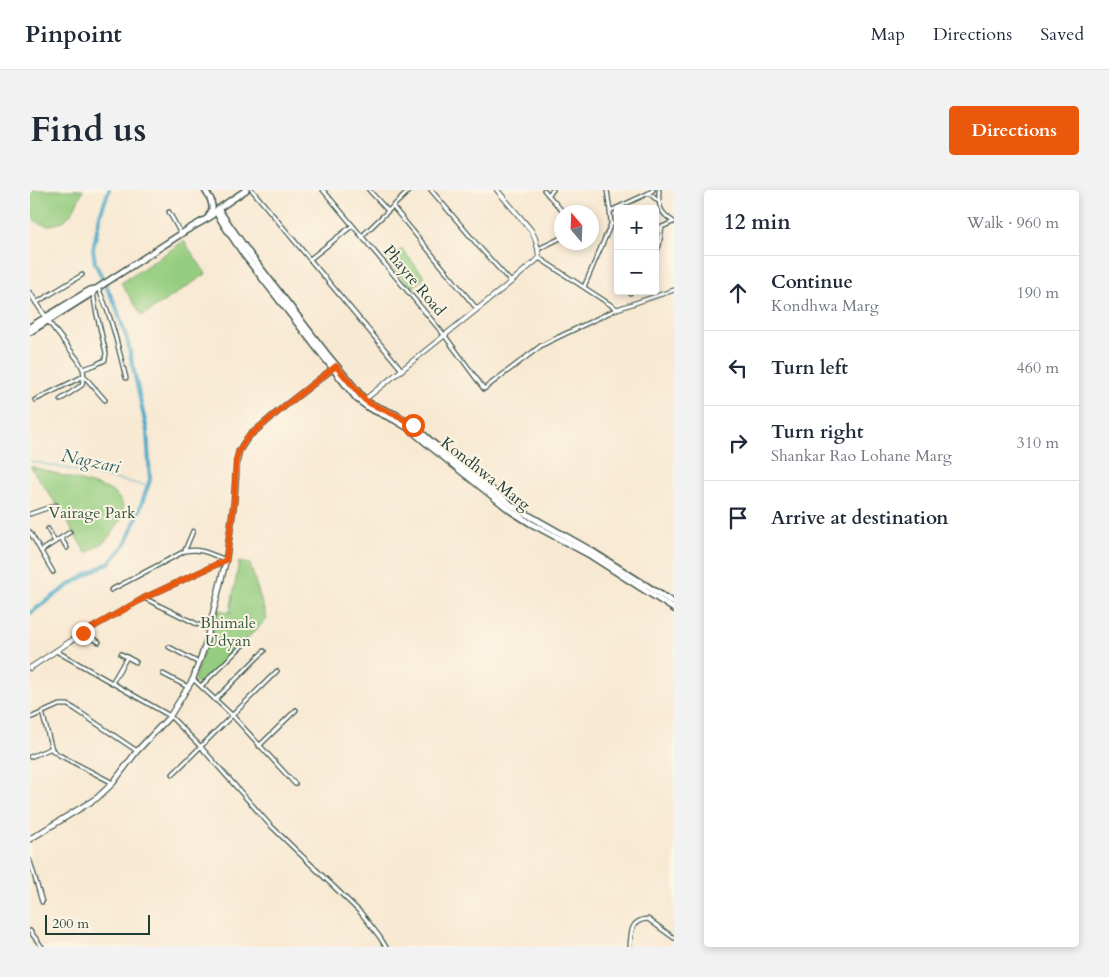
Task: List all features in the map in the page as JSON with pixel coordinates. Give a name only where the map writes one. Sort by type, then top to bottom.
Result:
[{"type":"main road","name":"Kondhwa Marg","points":[[205,190],[242,248],[363,401],[398,416],[413,425],[434,444],[514,507],[590,550],[674,609]]},
{"type":"main road","points":[[30,332],[90,290],[96,289],[210,217],[217,209],[246,190]]},
{"type":"main road","points":[[203,221],[212,210],[210,198]]},
{"type":"main road","points":[[30,327],[47,320]]},
{"type":"main road","points":[[30,839],[97,798],[170,716],[193,679],[209,630],[226,560],[234,503],[236,461],[239,451],[248,437],[335,368]]},
{"type":"main road","name":"Kondhwa Marg","points":[[655,594],[674,603]]},
{"type":"street","points":[[252,190],[402,370]]},
{"type":"street","name":"Phayre Road","points":[[323,190],[445,336],[484,389],[542,345],[618,309]]},
{"type":"street","points":[[369,190],[388,211]]},
{"type":"street","points":[[362,236],[410,190]]},
{"type":"street","points":[[431,190],[480,249],[511,282]]},
{"type":"street","points":[[497,190],[531,230],[535,238],[539,258]]},
{"type":"street","points":[[544,190],[557,205]]},
{"type":"street","points":[[548,195],[554,190]]},
{"type":"street","points":[[584,287],[610,224],[607,190]]},
{"type":"street","points":[[610,210],[653,190]]},
{"type":"street","points":[[659,190],[658,201],[662,212],[674,222]]},
{"type":"street","points":[[648,193],[658,201]]},
{"type":"street","points":[[393,207],[477,309]]},
{"type":"street","points":[[169,212],[181,234]]},
{"type":"street","points":[[659,227],[674,222]]},
{"type":"street","points":[[610,224],[614,224]]},
{"type":"street","points":[[310,259],[352,226]]},
{"type":"street","points":[[658,250],[662,227]]},
{"type":"street","points":[[538,249],[554,241]]},
{"type":"street","points":[[363,401],[539,258]]},
{"type":"street","points":[[539,258],[618,309],[674,290]]},
{"type":"street","points":[[36,303],[82,275]]},
{"type":"street","points":[[83,369],[105,360],[106,353],[96,311],[96,289]]},
{"type":"street","points":[[96,289],[107,306],[126,378]]},
{"type":"street","points":[[30,293],[47,320],[83,369],[82,385],[60,400]]},
{"type":"street","points":[[35,400],[84,376]]},
{"type":"street","points":[[84,376],[105,400]]},
{"type":"street","points":[[30,514],[56,505]]},
{"type":"street","points":[[48,529],[55,542]]},
{"type":"street","points":[[185,551],[193,531]]},
{"type":"street","points":[[41,551],[70,532]]},
{"type":"street","points":[[30,533],[53,572]]},
{"type":"street","points":[[61,538],[67,548]]},
{"type":"street","points":[[111,590],[185,551],[196,549],[226,560]]},
{"type":"street","points":[[30,668],[83,633],[144,598],[226,560]]},
{"type":"street","points":[[144,598],[209,630]]},
{"type":"street","points":[[83,633],[99,642]]},
{"type":"street","points":[[201,686],[249,639]]},
{"type":"street","points":[[169,647],[199,663]]},
{"type":"street","points":[[56,650],[170,716],[200,746],[269,824],[361,914],[386,947]]},
{"type":"street","points":[[215,700],[264,651]]},
{"type":"street","points":[[121,654],[136,662]]},
{"type":"street","points":[[112,683],[127,657]]},
{"type":"street","points":[[173,774],[277,671]]},
{"type":"street","points":[[163,674],[188,687]]},
{"type":"street","points":[[193,679],[232,716],[295,784]]},
{"type":"street","points":[[30,718],[59,705],[68,705],[137,752]]},
{"type":"street","points":[[260,746],[296,710]]},
{"type":"street","points":[[42,712],[52,748],[59,755],[112,783]]},
{"type":"street","points":[[30,757],[52,748]]},
{"type":"street","points":[[30,861],[42,902]]},
{"type":"street","points":[[630,947],[631,932],[634,925],[642,919],[648,919],[674,938]]},
{"type":"street","points":[[30,931],[42,947]]},
{"type":"green space","points":[[30,190],[83,190],[76,206],[66,219],[56,224],[45,225],[30,217]]},
{"type":"green space","points":[[184,241],[206,274],[142,316],[121,283]]},
{"type":"green space","points":[[402,249],[425,277],[411,289],[387,261]]},
{"type":"green space","name":"Vairage Park","points":[[30,466],[108,489],[115,494],[121,501],[123,510],[118,524],[109,537],[99,546],[86,553],[59,508]]},
{"type":"green space","name":"Bhimale Udyan","points":[[239,562],[250,564],[267,620],[200,685],[194,680],[216,609],[233,613],[230,612]]},
{"type":"waterway","points":[[30,613],[72,583],[110,562],[126,543],[150,480],[147,431],[127,339],[115,304],[95,263],[93,249],[100,215],[109,190]]},
{"type":"waterway","name":"Nagzari","points":[[30,461],[148,486]]},
{"type":"route","points":[[83,633],[144,598],[226,560],[232,525],[236,461],[239,451],[248,437],[336,366],[365,400],[413,425]]}]
